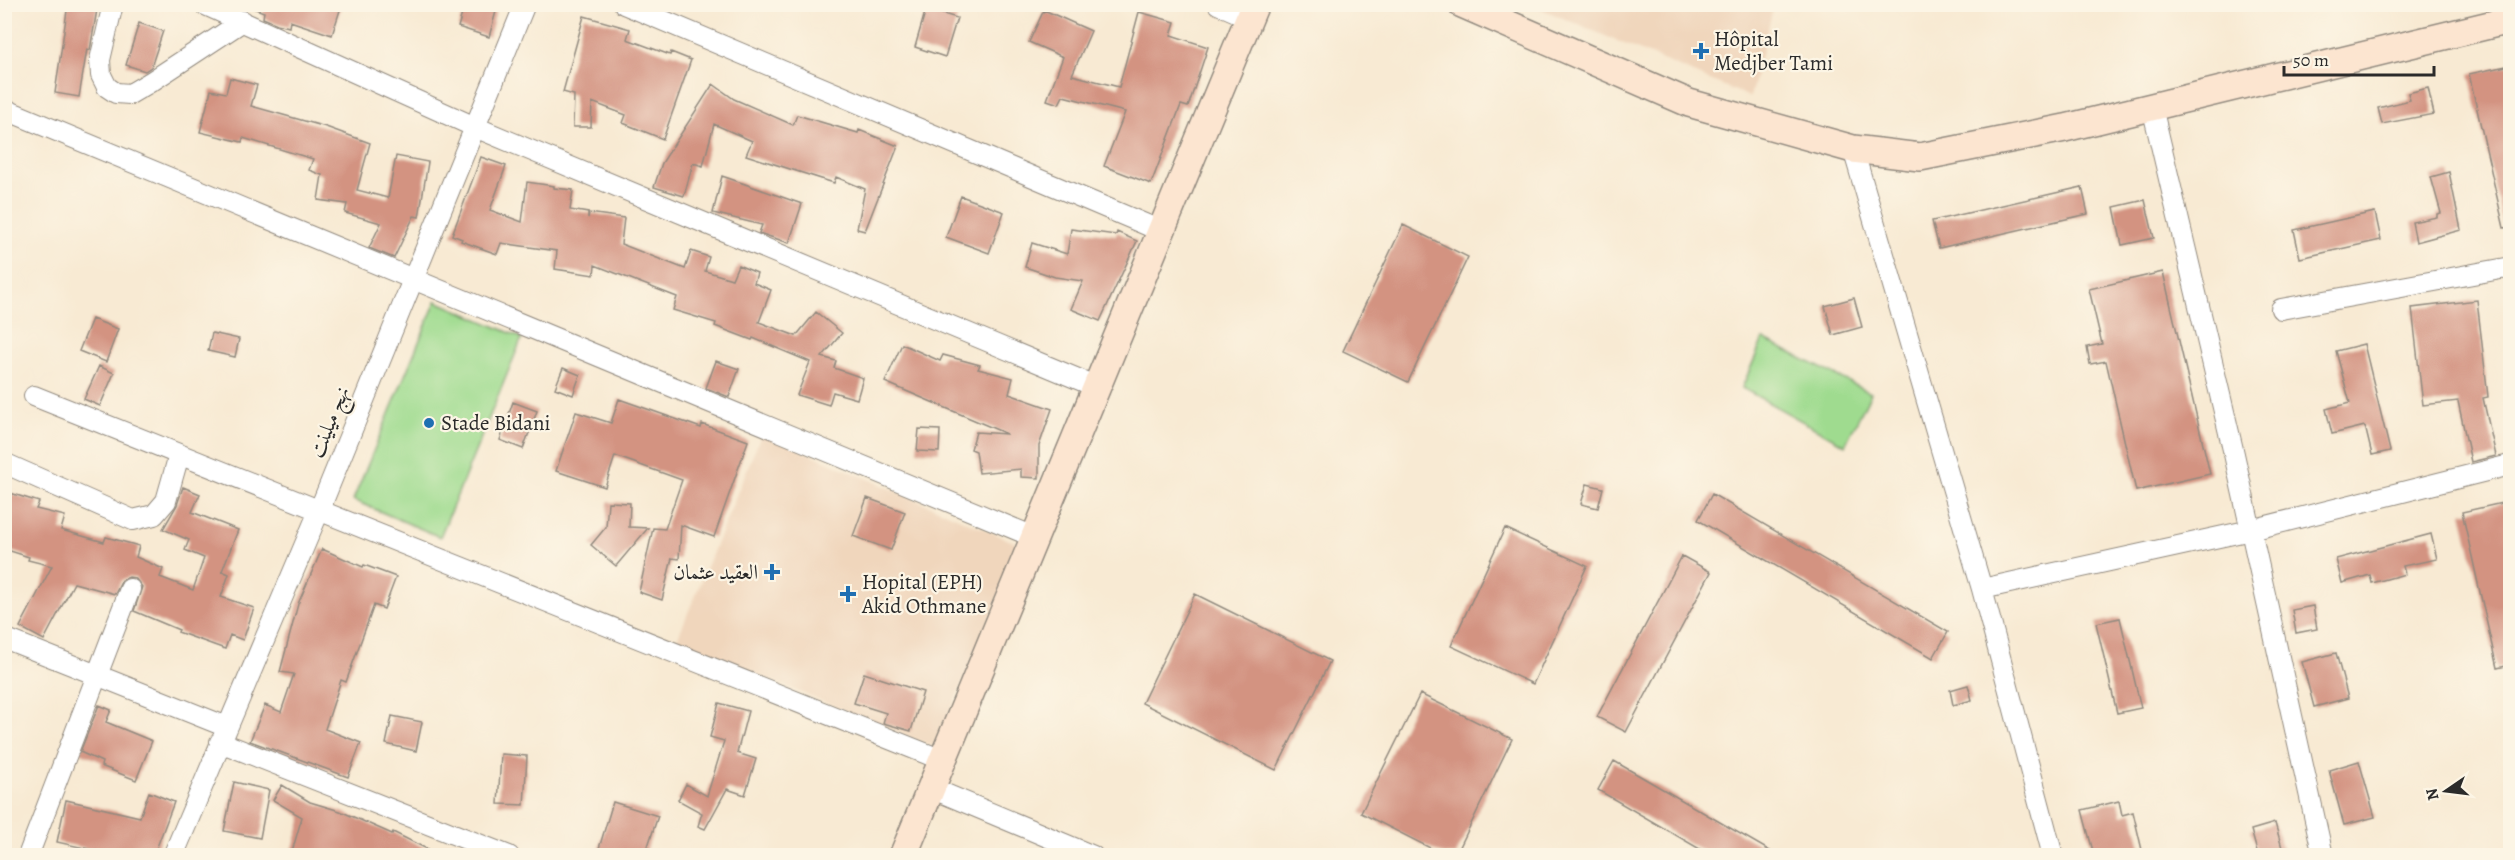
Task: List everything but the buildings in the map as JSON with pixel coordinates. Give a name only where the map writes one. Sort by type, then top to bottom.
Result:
[{"type":"main road","points":[[1462,4],[1689,103],[1853,149],[1920,157],[2065,128],[2511,20]]},
{"type":"main road","points":[[903,855],[1252,11]]},
{"type":"street","points":[[113,4],[100,60],[101,75],[107,87],[116,93],[130,94],[243,21]]},
{"type":"street","points":[[203,4],[475,127],[1097,387]]},
{"type":"street","name":"نهج ميلينت","points":[[173,855],[319,511],[525,4]]},
{"type":"street","points":[[624,4],[1161,231]]},
{"type":"street","points":[[1218,4],[1252,11]]},
{"type":"street","points":[[2152,107],[2251,530],[2323,855]]},
{"type":"street","points":[[4,109],[1034,537]]},
{"type":"street","points":[[1853,149],[1982,589],[2054,855]]},
{"type":"street","points":[[2281,309],[2506,268],[2511,271]]},
{"type":"street","points":[[34,396],[942,760]]},
{"type":"street","points":[[4,463],[133,520],[154,515],[166,501],[179,455]]},
{"type":"street","points":[[1982,589],[2251,530],[2511,465]]},
{"type":"street","points":[[28,855],[130,589]]},
{"type":"street","points":[[4,638],[97,674],[223,735],[485,851],[509,855]]},
{"type":"street","points":[[931,788],[1093,855]]},
{"type":"shaded area","name":"Hôpital Medjber Tami","points":[[1774,4],[1750,97],[1532,5]]},
{"type":"shaded area","name":"Hopital (EPH) Akid Othmane","points":[[762,433],[1021,545],[935,747],[676,642]]},
{"type":"green space","points":[[436,301],[522,338],[440,537],[353,500]]},
{"type":"green space","points":[[1763,339],[1871,393],[1845,445],[1742,388]]},
{"type":"place","name":"Hôpital Medjber Tami","points":[[1701,51]]},
{"type":"place","name":"Stade Bidani","points":[[429,423]]},
{"type":"place","name":"العقيد عثمان","points":[[772,572]]},
{"type":"place","name":"Hopital (EPH) Akid Othmane","points":[[848,594]]}]
